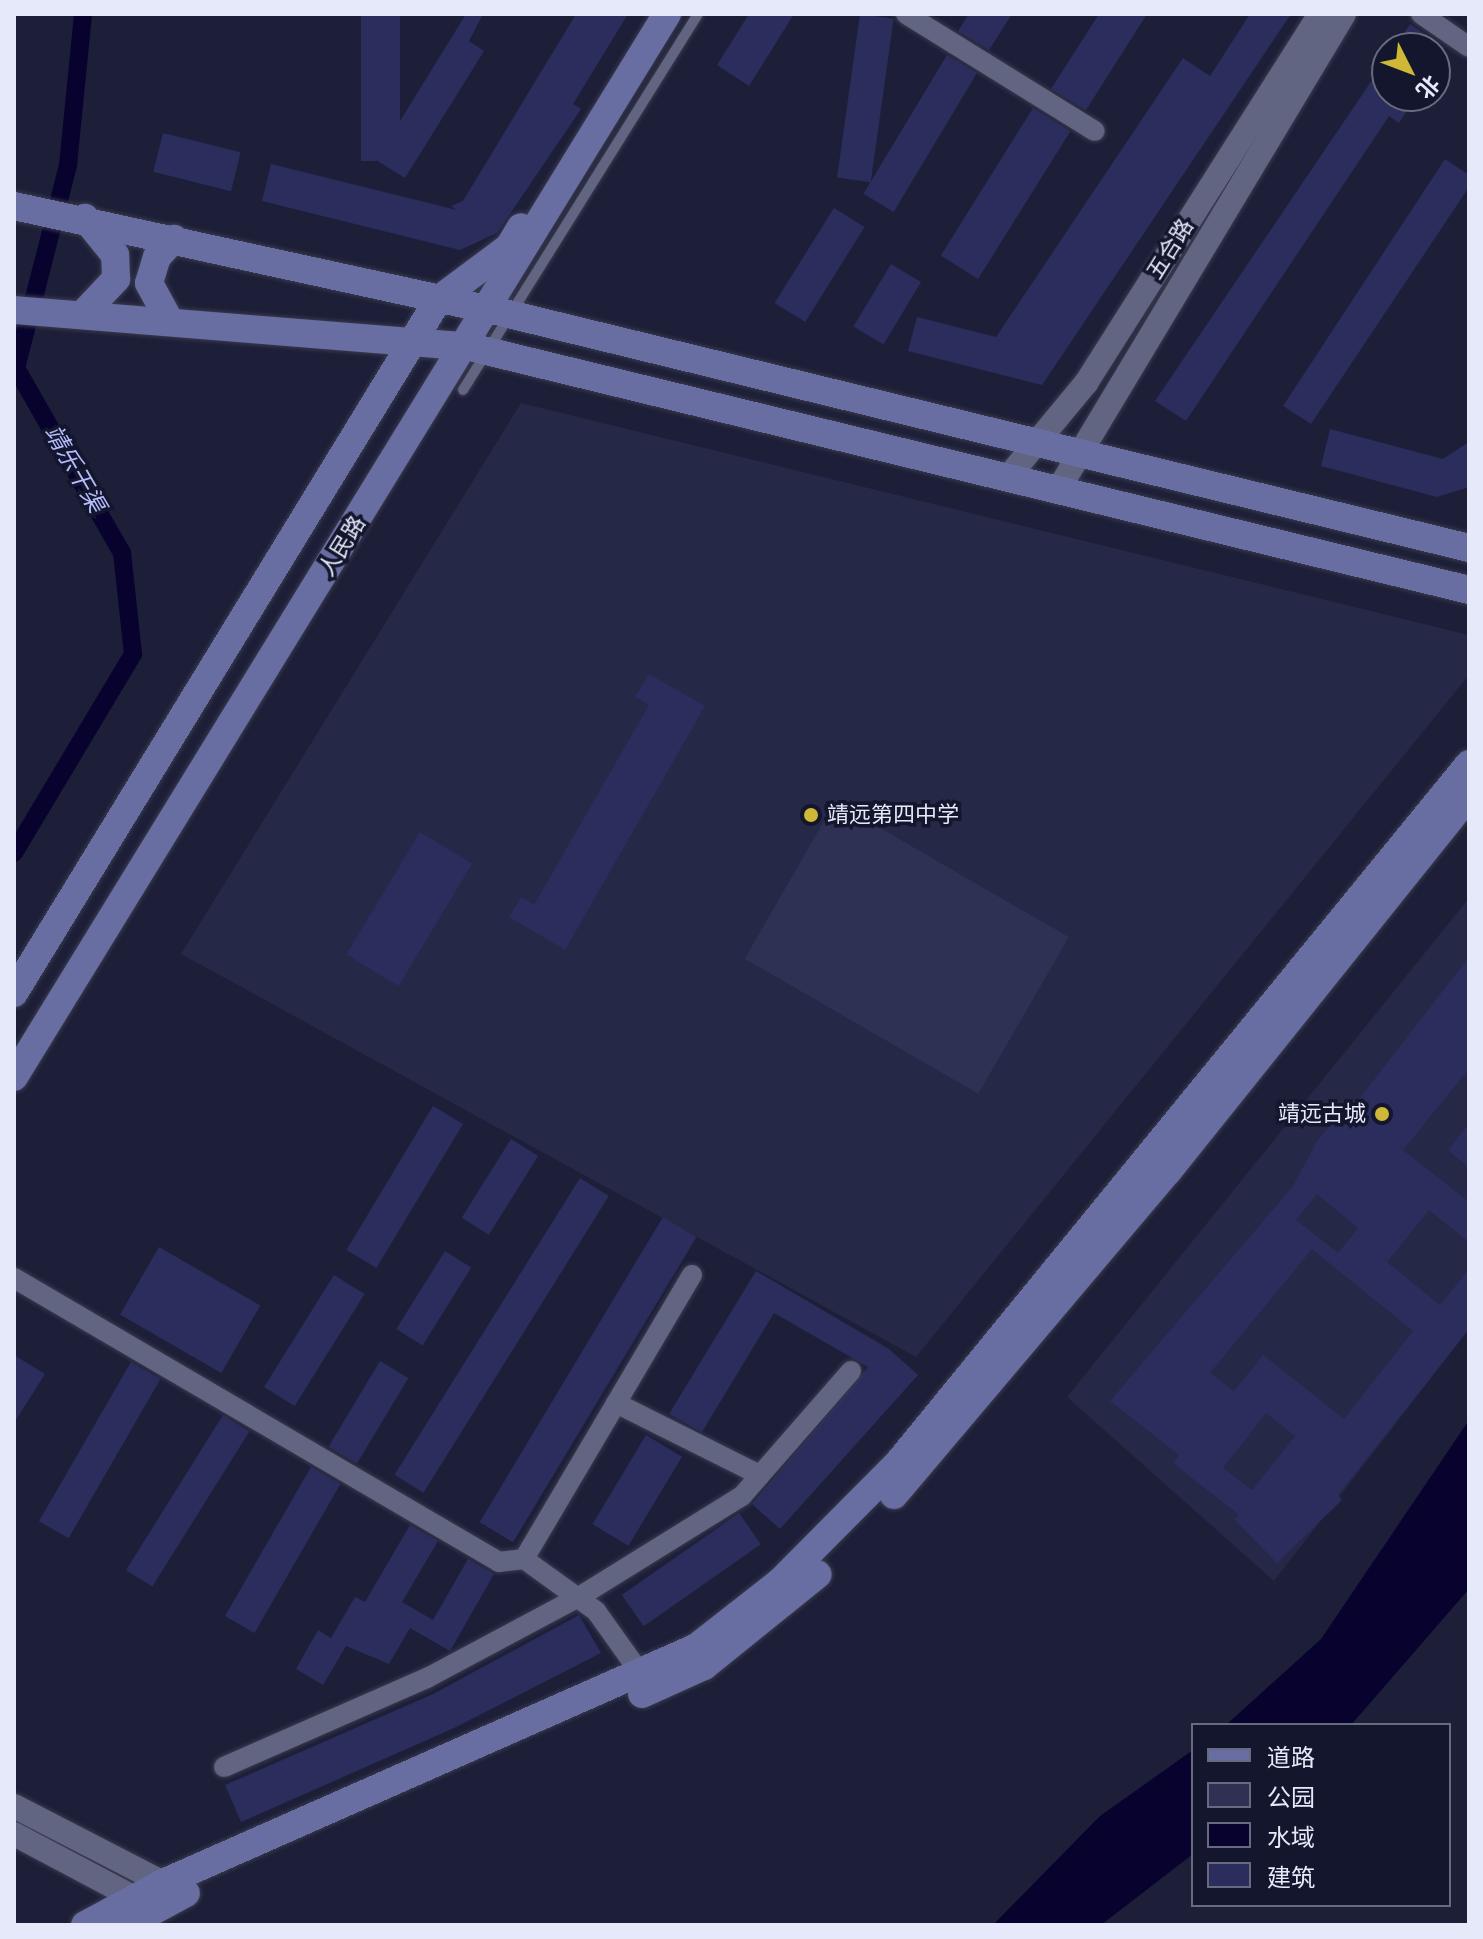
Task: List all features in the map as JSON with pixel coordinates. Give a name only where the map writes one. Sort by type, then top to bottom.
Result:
[{"type":"main road","points":[[14,993],[438,300],[509,247],[650,14]]},
{"type":"main road","name":"人民路","points":[[14,1077],[501,312],[667,14]]},
{"type":"main road","points":[[15,206],[75,216],[501,312],[1038,447],[1469,548]]},
{"type":"main road","points":[[74,314],[116,279],[115,255],[75,216]]},
{"type":"main road","points":[[169,320],[149,283],[157,257],[174,239]]},
{"type":"main road","points":[[14,310],[415,337],[478,348],[1469,590]]},
{"type":"main road","points":[[646,1681],[697,1647],[780,1582],[899,1462],[1469,764]]},
{"type":"main road","points":[[85,1925],[159,1896],[646,1681],[704,1666],[776,1612],[933,1455],[1469,795]]},
{"type":"main road","points":[[127,1925],[159,1896]]},
{"type":"street","points":[[906,14],[1095,131]]},
{"type":"street","name":"五合路","points":[[1009,476],[1038,447],[1320,14]]},
{"type":"street","name":"五合路","points":[[1058,490],[1344,14]]},
{"type":"street","points":[[1421,14],[1469,47]]},
{"type":"street","points":[[524,1559],[692,1275]]},
{"type":"street","points":[[14,1278],[499,1562],[524,1559],[579,1597],[621,1637],[646,1681]]},
{"type":"street","points":[[224,1767],[427,1678],[579,1597],[742,1496],[851,1371]]},
{"type":"street","points":[[616,1403],[760,1475]]},
{"type":"street","points":[[14,1806],[159,1896]]},
{"type":"street","points":[[14,1834],[159,1896]]},
{"type":"lane","points":[[501,312],[698,14]]},
{"type":"lane","points":[[463,390],[478,348]]},
{"type":"shaded area","name":"靖远第四中学","points":[[521,403],[1469,635],[1469,675],[916,1357],[181,954]]},
{"type":"shaded area","name":"靖远古城","points":[[1469,898],[1469,1329],[1274,1581],[1067,1397]]},
{"type":"green space","points":[[835,802],[1069,937],[978,1094],[744,959]]},
{"type":"water","points":[[1469,1420],[1469,1589],[1353,1723],[1228,1723],[1321,1639]]},
{"type":"water","points":[[1191,1751],[1191,1856],[1101,1925],[993,1925],[1100,1816]]},
{"type":"building","points":[[361,14],[400,14],[400,161],[361,161]]},
{"type":"building","points":[[466,14],[483,14],[469,41],[484,51],[405,178],[376,160]]},
{"type":"building","points":[[576,14],[628,14],[573,104],[581,109],[497,233],[460,250],[262,201],[271,164],[457,210],[451,206],[463,201]]},
{"type":"building","points":[[749,14],[794,14],[749,86],[717,65]]},
{"type":"building","points":[[860,14],[894,19],[871,182],[837,177]]},
{"type":"building","points":[[969,14],[1012,14],[989,50],[958,31]]},
{"type":"building","points":[[1099,14],[1147,14],[1086,110],[1051,89]]},
{"type":"building","points":[[1250,14],[1291,14],[1042,385],[908,351],[917,317],[996,337],[1183,58],[1210,76]]},
{"type":"building","points":[[1410,24],[1422,32],[1405,32]]},
{"type":"building","points":[[947,55],[977,73],[894,212],[864,194]]},
{"type":"building","points":[[1371,82],[1371,112],[1406,112],[1399,123],[1389,116],[1186,421],[1155,401]]},
{"type":"building","points":[[1033,108],[1070,131],[978,279],[941,256]]},
{"type":"building","points":[[163,133],[241,152],[231,191],[153,172]]},
{"type":"building","points":[[1445,159],[1469,175],[1469,187],[1311,424],[1283,406]]},
{"type":"building","points":[[834,208],[865,227],[805,322],[775,303]]},
{"type":"building","points":[[891,264],[921,282],[883,345],[853,327]]},
{"type":"building","points":[[1330,429],[1443,459],[1469,442],[1469,487],[1437,497],[1321,466]]},
{"type":"building","points":[[649,674],[705,706],[565,950],[509,917],[521,897],[534,905],[649,705],[635,697]]},
{"type":"building","points":[[420,832],[472,863],[399,986],[346,955]]},
{"type":"building","points":[[1469,957],[1469,1069],[1403,1150],[1469,1202],[1469,1242],[1429,1210],[1387,1262],[1440,1305],[1469,1269],[1469,1329],[1338,1495],[1342,1500],[1277,1563],[1234,1519],[1239,1515],[1173,1463],[1179,1455],[1110,1401],[1293,1186],[1317,1141],[1337,1117],[1342,1121]],"holes":[[[1317,1194],[1358,1228],[1338,1253],[1296,1220]],[[1312,1249],[1413,1331],[1344,1419],[1263,1355],[1234,1391],[1210,1373]],[[1266,1413],[1295,1436],[1252,1490],[1223,1468]]]},
{"type":"building","points":[[433,1106],[463,1124],[376,1268],[346,1250]]},
{"type":"building","points":[[1469,1124],[1469,1168],[1448,1150]]},
{"type":"building","points":[[511,1139],[538,1156],[489,1235],[462,1218]]},
{"type":"building","points":[[580,1178],[609,1196],[423,1493],[395,1475]]},
{"type":"building","points":[[663,1217],[696,1237],[513,1542],[480,1522]]},
{"type":"building","points":[[159,1247],[260,1306],[221,1373],[120,1315]]},
{"type":"building","points":[[445,1251],[471,1267],[423,1345],[396,1329]]},
{"type":"building","points":[[756,1271],[889,1349],[918,1375],[780,1529],[752,1504],[868,1367],[774,1313],[702,1432],[669,1414]]},
{"type":"building","points":[[334,1275],[365,1294],[295,1406],[264,1387]]},
{"type":"building","points":[[14,1355],[45,1374],[14,1423]]},
{"type":"building","points":[[380,1361],[408,1378],[357,1464],[328,1447]]},
{"type":"building","points":[[131,1362],[160,1379],[68,1538],[39,1521]]},
{"type":"building","points":[[223,1415],[249,1431],[152,1587],[126,1570]]},
{"type":"building","points":[[646,1435],[682,1457],[628,1546],[592,1524]]},
{"type":"building","points":[[311,1467],[340,1484],[254,1633],[225,1616]]},
{"type":"building","points":[[739,1513],[761,1544],[644,1626],[622,1595]]},
{"type":"building","points":[[410,1525],[438,1541],[402,1602],[433,1620],[468,1559],[494,1574],[450,1651],[410,1628],[389,1664],[346,1646],[323,1685],[296,1669],[318,1630],[331,1638],[355,1597],[365,1602]]},
{"type":"building","points":[[579,1615],[601,1653],[454,1728],[241,1822],[225,1785],[433,1694]]},
{"type":"waterway","name":"靖乐干渠","points":[[14,853],[133,654],[122,553],[16,368],[68,165],[83,14]]},
{"type":"place","name":"靖远第四中学","points":[[811,815]]},
{"type":"place","name":"靖远古城","points":[[1382,1114]]}]
